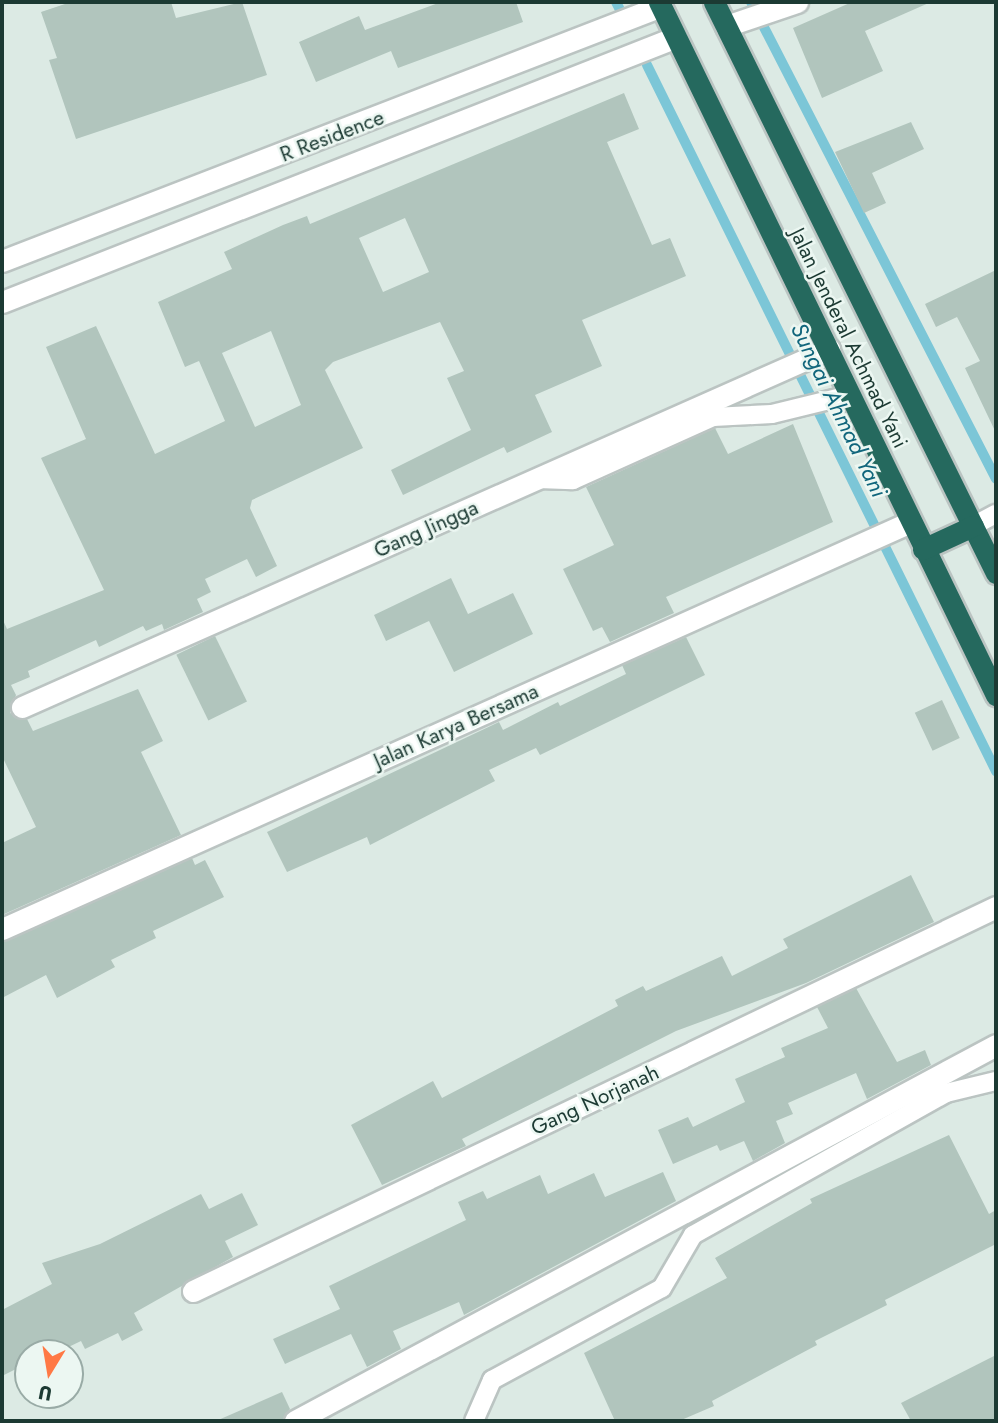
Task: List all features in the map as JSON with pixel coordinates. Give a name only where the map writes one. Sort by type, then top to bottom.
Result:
[{"type":"highway","name":"Jalan Jenderal Achmad Yani","points":[[714,2],[996,573]]},
{"type":"highway","name":"Jalan Jenderal Achmad Yani","points":[[660,4],[996,695]]},
{"type":"highway","points":[[923,549],[972,526]]},
{"type":"street","points":[[726,26],[796,2]]},
{"type":"street","name":"R Residence","points":[[2,261],[528,61],[660,4]]},
{"type":"street","points":[[2,302],[540,93],[676,37]]},
{"type":"street","points":[[528,61],[540,93]]},
{"type":"street","points":[[96,227],[115,259]]},
{"type":"street","name":"Gang Jingga","points":[[22,707],[829,349]]},
{"type":"street","name":"Jalan Karya Bersama","points":[[2,929],[910,522]]},
{"type":"street","name":"Gang Norjanah","points":[[193,1292],[996,907]]},
{"type":"street","points":[[295,1421],[996,1045]]},
{"type":"lane","points":[[538,479],[573,480],[713,417],[772,414],[850,395]]},
{"type":"lane","points":[[972,526],[996,514]]},
{"type":"lane","points":[[474,1421],[492,1380],[662,1288],[693,1235],[946,1093],[996,1081]]},
{"type":"building","points":[[71,2],[171,2],[176,18],[242,2],[267,75],[76,139],[49,60],[57,58],[41,12]]},
{"type":"building","points":[[441,2],[516,2],[523,22],[398,68],[391,51],[316,82],[299,42],[359,16],[365,30]]},
{"type":"building","points":[[852,2],[931,2],[865,31],[883,71],[822,98],[793,28]]},
{"type":"building","points":[[624,93],[639,129],[607,142],[652,245],[670,238],[686,276],[582,320],[602,366],[535,395],[552,432],[507,453],[504,447],[403,495],[391,470],[471,430],[447,378],[464,371],[440,322],[333,362],[325,370],[363,448],[252,500],[250,508],[277,566],[256,577],[247,559],[205,579],[211,592],[197,599],[203,612],[164,630],[162,624],[146,631],[143,626],[99,647],[96,640],[28,671],[30,677],[11,685],[16,695],[10,713],[27,719],[33,731],[138,689],[163,741],[141,752],[181,835],[2,915],[2,843],[36,827],[2,756],[2,618],[7,629],[104,590],[41,458],[86,439],[46,347],[96,326],[155,454],[225,421],[199,361],[185,367],[158,302],[232,269],[224,252],[307,216],[310,224]],"holes":[[[405,218],[429,272],[383,292],[359,238]],[[271,331],[301,405],[255,427],[222,353]]]},
{"type":"building","points":[[911,122],[924,149],[872,173],[886,203],[864,213],[835,152]]},
{"type":"building","points":[[996,270],[996,433],[965,368],[980,361],[957,317],[936,327],[925,304]]},
{"type":"building","points":[[793,424],[833,522],[666,597],[674,613],[610,642],[602,627],[593,631],[563,569],[614,545],[586,487],[715,428],[728,454]]},
{"type":"building","points":[[451,578],[468,614],[513,593],[533,634],[454,672],[429,621],[386,641],[374,615]]},
{"type":"building","points":[[215,636],[247,702],[208,720],[176,655]]},
{"type":"building","points":[[686,637],[705,675],[540,755],[536,748],[489,770],[495,781],[370,845],[367,837],[287,872],[267,832],[499,722],[503,730],[558,702],[560,706],[626,674],[622,665]]},
{"type":"building","points":[[942,700],[960,738],[933,751],[915,713]]},
{"type":"building","points":[[192,858],[195,865],[205,860],[224,897],[153,931],[156,938],[111,960],[115,967],[57,998],[46,975],[2,998],[2,942]]},
{"type":"building","points":[[911,875],[934,922],[806,983],[676,1031],[462,1139],[466,1146],[382,1185],[351,1125],[433,1081],[442,1098],[618,1006],[615,1000],[643,986],[646,991],[722,956],[732,976],[788,948],[783,939]]},
{"type":"building","points":[[856,988],[897,1062],[925,1050],[931,1065],[867,1099],[856,1073],[788,1103],[793,1114],[776,1121],[785,1143],[753,1161],[744,1141],[720,1151],[717,1145],[673,1164],[658,1130],[688,1117],[693,1127],[745,1102],[735,1079],[785,1057],[781,1048],[828,1028],[817,1007]]},
{"type":"building","points":[[949,1135],[989,1214],[996,1210],[996,1244],[885,1300],[887,1305],[815,1341],[817,1345],[712,1401],[714,1406],[679,1421],[615,1421],[584,1353],[727,1278],[715,1258],[812,1203],[810,1199]]},
{"type":"building","points":[[663,1172],[676,1201],[464,1315],[459,1302],[393,1331],[401,1349],[367,1367],[351,1334],[285,1364],[273,1339],[340,1309],[329,1286],[466,1220],[458,1202],[483,1191],[487,1199],[540,1175],[548,1194],[594,1173],[605,1197]]},
{"type":"building","points":[[242,1193],[258,1225],[225,1241],[233,1257],[134,1313],[143,1330],[122,1341],[118,1333],[85,1349],[84,1339],[14,1339],[14,1370],[2,1376],[2,1310],[52,1284],[42,1263],[100,1244],[201,1194],[209,1209]]},
{"type":"building","points":[[996,1355],[996,1421],[911,1421],[901,1403]]},
{"type":"building","points":[[282,1392],[290,1409],[282,1421],[216,1421]]},
{"type":"waterway","name":"Sungai Ahmad Yani","points":[[616,2],[621,12]]},
{"type":"waterway","name":"Sungai Ahmad Yani","points":[[751,2],[996,479]]},
{"type":"waterway","name":"Sungai Ahmad Yani","points":[[647,65],[996,771]]}]
